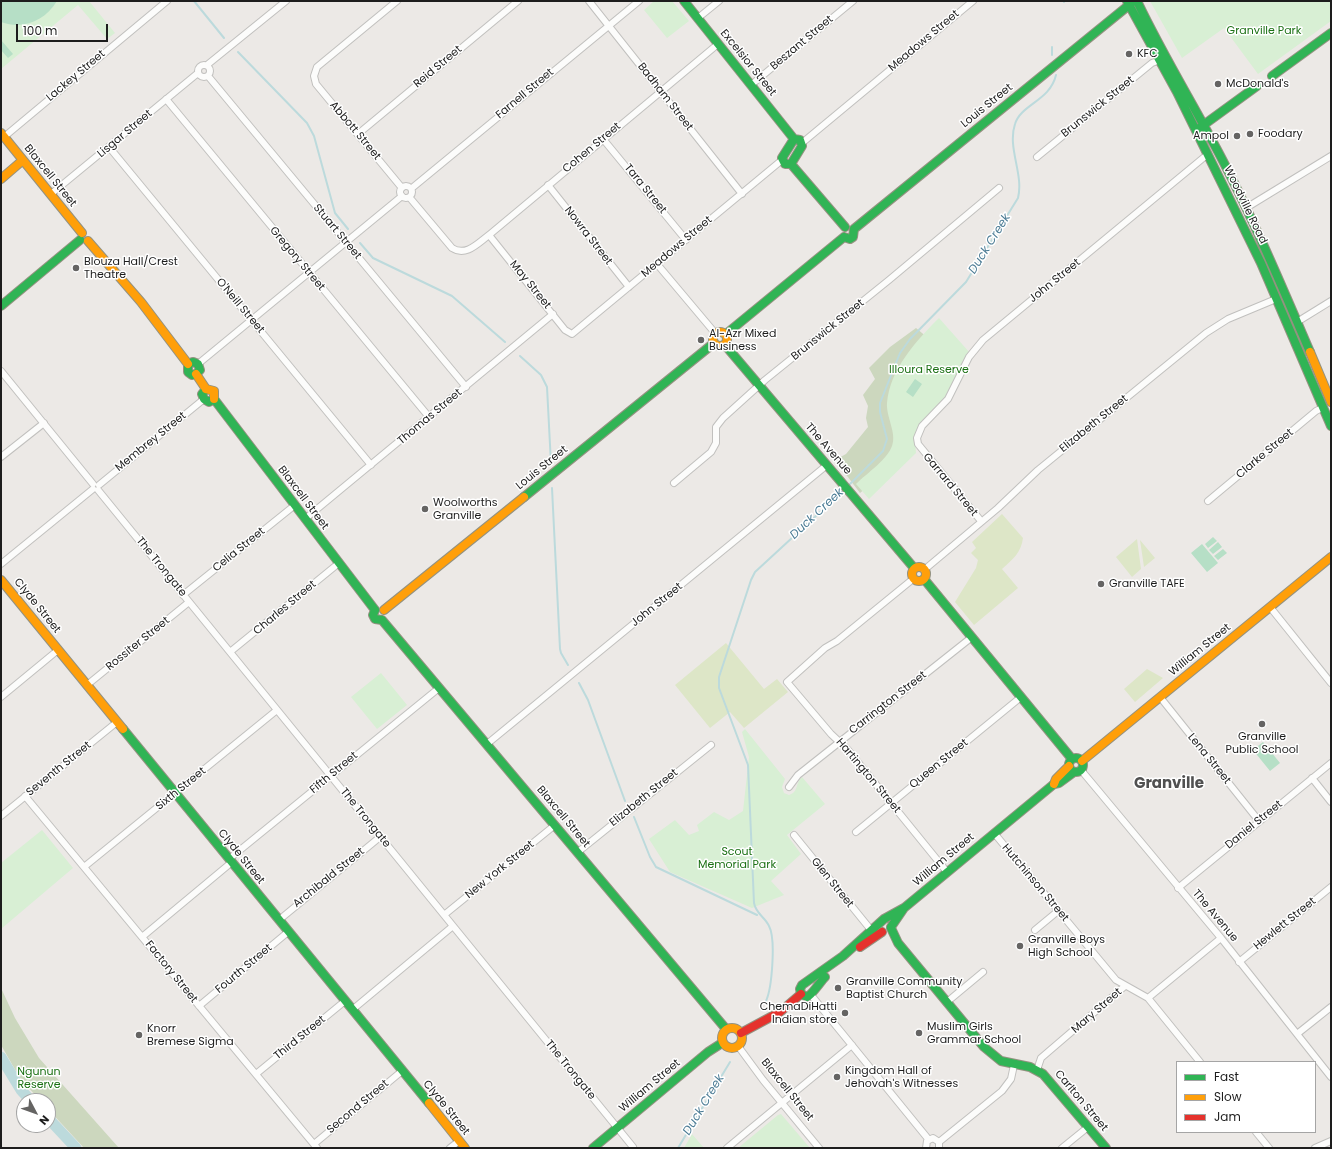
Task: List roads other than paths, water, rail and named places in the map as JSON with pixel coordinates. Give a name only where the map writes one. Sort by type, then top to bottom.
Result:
[{"type":"street","name":"Lackey Street","points":[[2,135],[167,1]]},
{"type":"street","points":[[208,65],[210,70],[208,76],[202,77],[198,73],[200,66],[208,65],[286,1]]},
{"type":"street","name":"Abbott Street","points":[[397,1],[320,65],[314,72],[314,79],[316,84],[402,188]]},
{"type":"street","name":"Reid Street","points":[[358,134],[518,1]]},
{"type":"street","name":"Badham Street","points":[[589,1],[742,194]]},
{"type":"street","name":"Farnell Street","points":[[412,188],[639,1]]},
{"type":"street","name":"Excelsior Street","points":[[684,1],[798,141]]},
{"type":"street","points":[[698,18],[719,1]]},
{"type":"street","name":"Beszant Street","points":[[751,85],[853,1]]},
{"type":"street","name":"Meadows Street","points":[[798,141],[973,1]]},
{"type":"street","name":"Woodville Road","points":[[1132,2],[1261,263],[1331,426]]},
{"type":"street","name":"Woodville Road","points":[[1132,2],[1204,125],[1223,161],[1246,208],[1331,402]]},
{"type":"street","name":"Louis Street","points":[[854,228],[1132,2]]},
{"type":"street","points":[[1272,76],[1331,33]]},
{"type":"street","name":"Cohen Street","points":[[410,198],[452,248],[457,251],[465,252],[489,235],[718,44]]},
{"type":"street","name":"Brunswick Street","points":[[1037,157],[1152,63],[1160,60]]},
{"type":"street","name":"Lisgar Street","points":[[51,194],[198,73]]},
{"type":"street","name":"Stuart Street","points":[[208,76],[466,387]]},
{"type":"street","points":[[1196,130],[1257,86]]},
{"type":"street","name":"Gregory Street","points":[[166,99],[429,417]]},
{"type":"street","name":"Blaxcell Street","points":[[2,135],[51,194],[84,238],[136,296],[188,364]]},
{"type":"street","name":"Tara Street","points":[[604,139],[686,240]]},
{"type":"street","points":[[791,164],[795,155],[801,148],[798,141],[782,160],[785,164],[791,164],[845,227]]},
{"type":"street","name":"O'Neill Street","points":[[109,147],[371,465]]},
{"type":"street","name":"John Street","points":[[922,426],[948,399],[969,357],[983,340],[1208,154]]},
{"type":"street","points":[[1246,208],[1331,156]]},
{"type":"street","points":[[1,179],[23,160]]},
{"type":"street","name":"Meadows Street","points":[[572,334],[782,160]]},
{"type":"street","name":"Nowra Street","points":[[548,185],[629,288]]},
{"type":"street","points":[[406,186],[412,188],[413,192],[410,198],[405,198],[402,196],[400,193],[402,188],[406,186]]},
{"type":"street","name":"Brunswick Street","points":[[674,482],[711,452],[716,443],[716,426],[723,418],[999,188]]},
{"type":"street","points":[[198,364],[402,196]]},
{"type":"street","points":[[844,237],[850,239],[856,232],[854,228],[850,226],[845,227]]},
{"type":"street","points":[[844,237],[842,232],[845,227]]},
{"type":"street","name":"May Street","points":[[489,235],[568,332],[572,334]]},
{"type":"street","points":[[726,334],[844,237]]},
{"type":"street","points":[[1,306],[84,238]]},
{"type":"street","points":[[657,264],[715,333]]},
{"type":"street","name":"Elizabeth Street","points":[[924,570],[1038,470],[1206,333],[1228,319],[1276,298]]},
{"type":"street","points":[[1297,322],[1331,301]]},
{"type":"street","name":"Thomas Street","points":[[305,519],[553,314]]},
{"type":"street","points":[[720,331],[726,334],[728,341],[725,345],[720,346],[714,343],[713,339],[715,333],[720,331]]},
{"type":"street","name":"Louis Street","points":[[384,610],[714,343]]},
{"type":"street","name":"The Avenue","points":[[725,345],[914,568]]},
{"type":"street","points":[[193,362],[198,364],[200,370],[196,374],[192,375],[188,373],[188,364],[193,362]]},
{"type":"street","name":"The Trongate","points":[[1,371],[633,1146]]},
{"type":"street","points":[[196,374],[206,389],[214,391],[214,399],[209,402],[204,399],[202,394],[206,389]]},
{"type":"street","name":"Membrey Street","points":[[1,564],[204,399]]},
{"type":"street","name":"Blaxcell Street","points":[[214,399],[375,610]]},
{"type":"street","name":"Clarke Street","points":[[1208,501],[1316,411],[1322,408]]},
{"type":"street","points":[[1,457],[44,423]]},
{"type":"street","name":"Garrard Street","points":[[922,426],[917,438],[918,444],[981,521]]},
{"type":"street","name":"John Street","points":[[487,744],[827,466]]},
{"type":"street","name":"Celia Street","points":[[184,595],[295,505]]},
{"type":"street","name":"William Street","points":[[812,992],[821,980],[883,929],[904,908],[1054,784],[1056,779],[1074,767],[1077,758],[1082,761],[1331,557]]},
{"type":"street","name":"Charles Street","points":[[230,652],[339,563]]},
{"type":"street","points":[[918,567],[924,570],[926,576],[924,579],[917,581],[913,579],[912,574],[914,568],[918,567]]},
{"type":"street","name":"Hartington Street","points":[[913,579],[837,641],[825,648],[787,682],[891,803],[947,872]]},
{"type":"street","name":"The Avenue","points":[[924,579],[1022,697],[1074,767],[1220,938],[1331,1077]]},
{"type":"street","name":"Clyde Street","points":[[1,580],[465,1148]]},
{"type":"street","name":"Rossiter Street","points":[[87,685],[190,602]]},
{"type":"street","points":[[1270,607],[1331,682]]},
{"type":"street","points":[[380,608],[384,610],[385,615],[382,620],[374,617],[375,610],[380,608]]},
{"type":"street","name":"Blaxcell Street","points":[[382,620],[726,1030]]},
{"type":"street","name":"Carrington Street","points":[[789,787],[798,775],[972,637]]},
{"type":"street","points":[[1,697],[58,650]]},
{"type":"street","name":"Fifth Street","points":[[142,936],[230,860],[439,688]]},
{"type":"street","name":"Queen Street","points":[[856,832],[1022,697]]},
{"type":"street","name":"Lena Street","points":[[1160,698],[1259,821]]},
{"type":"street","name":"Sixth Street","points":[[84,867],[277,710]]},
{"type":"street","name":"Seventh Street","points":[[1,816],[117,722]]},
{"type":"street","name":"Elizabeth Street","points":[[578,852],[711,745]]},
{"type":"street","name":"Daniel Street","points":[[1178,888],[1331,763]]},
{"type":"street","points":[[1312,778],[1331,802]]},
{"type":"street","name":"Factory Street","points":[[25,796],[315,1146]]},
{"type":"street","name":"New York Street","points":[[444,915],[555,825]]},
{"type":"street","name":"Hutchinson Street","points":[[994,833],[1116,980],[1125,986]]},
{"type":"street","name":"Glen Street","points":[[794,836],[883,929]]},
{"type":"street","name":"Archibald Street","points":[[279,920],[380,837]]},
{"type":"street","name":"Hewlett Street","points":[[1239,962],[1331,887]]},
{"type":"street","name":"William Street","points":[[883,929],[880,921],[884,920],[896,910],[904,908]]},
{"type":"street","points":[[1035,930],[1058,911]]},
{"type":"street","points":[[352,1010],[453,926]]},
{"type":"street","name":"William Street","points":[[806,983],[883,929]]},
{"type":"street","name":"Carlton Street","points":[[883,929],[898,943],[987,1050],[1001,1061],[1014,1066],[1037,1070],[1045,1076],[1106,1148]]},
{"type":"street","name":"Fourth Street","points":[[200,1006],[288,932]]},
{"type":"street","points":[[1199,1061],[1148,998],[1220,938]]},
{"type":"street","points":[[947,1002],[983,972]]},
{"type":"street","points":[[741,1033],[780,1012],[801,994],[801,987],[806,983],[810,984],[812,992],[852,1046],[929,1140]]},
{"type":"street","name":"Mary Street","points":[[1037,1070],[1042,1058],[1125,986],[1136,990],[1148,998]]},
{"type":"street","points":[[801,994],[807,997],[812,992]]},
{"type":"street","name":"Third Street","points":[[256,1074],[345,1002]]},
{"type":"street","points":[[1297,1034],[1331,1007]]},
{"type":"street","points":[[733,1028],[741,1033],[742,1039],[738,1046],[730,1048],[722,1043],[721,1036],[726,1030],[733,1028]]},
{"type":"street","name":"William Street","points":[[593,1148],[708,1052],[722,1043]]},
{"type":"street","name":"Blaxcell Street","points":[[738,1046],[819,1148]]},
{"type":"street","points":[[727,1148],[852,1046]]},
{"type":"street","points":[[926,1148],[926,1143],[929,1140],[935,1139],[939,1145],[1002,1091],[1011,1079],[1014,1066]]},
{"type":"street","name":"Second Street","points":[[315,1146],[402,1071]]},
{"type":"street","points":[[1062,1148],[1088,1127]]},
{"type":"street","points":[[1257,1133],[1269,1148]]},
{"type":"street","points":[[450,1148],[459,1141]]},
{"type":"street","points":[[1315,1148],[1331,1141]]},
{"type":"waterway","points":[[194,1],[224,38]]},
{"type":"waterway","name":"Duck Creek","points":[[1052,47],[1052,55]]},
{"type":"waterway","points":[[238,52],[307,123],[314,136],[335,213],[348,229]]},
{"type":"waterway","name":"Duck Creek","points":[[847,487],[883,451],[887,439],[880,412],[880,403],[900,353],[910,339],[966,282],[1018,198],[1019,180],[1013,142],[1015,124],[1018,117],[1048,91],[1053,84],[1056,75]]},
{"type":"waterway","points":[[360,243],[373,258],[452,296],[505,342]]},
{"type":"waterway","points":[[520,356],[541,375],[547,387],[551,464]]},
{"type":"waterway","points":[[552,488],[560,649],[568,665]]},
{"type":"waterway","name":"Duck Creek","points":[[766,1001],[770,986],[773,952],[769,926],[755,907],[754,903],[748,765],[719,688],[719,677],[755,572],[844,490]]},
{"type":"waterway","points":[[579,683],[588,700],[625,801]]},
{"type":"waterway","points":[[634,817],[650,857],[656,867],[757,915]]},
{"type":"waterway","points":[[1,1057],[24,1093]]},
{"type":"waterway","name":"Duck Creek","points":[[678,1148],[730,1062]]},
{"type":"waterway","points":[[56,1127],[76,1148]]},
{"type":"place","name":"KFC","points":[[1129,54]]},
{"type":"place","name":"McDonald's","points":[[1218,84]]},
{"type":"place","name":"Foodary","points":[[1250,134]]},
{"type":"place","name":"Ampol","points":[[1237,136]]},
{"type":"place","name":"Blouza Hall/Crest Theatre","points":[[76,268]]},
{"type":"place","name":"Al-Azr Mixed Business","points":[[701,340]]},
{"type":"place","name":"Woolworths Granville","points":[[425,509]]},
{"type":"place","name":"Granville TAFE","points":[[1101,584]]},
{"type":"place","name":"Granville Public School","points":[[1262,724]]},
{"type":"place","name":"Granville Boys High School","points":[[1020,946]]},
{"type":"place","name":"Granville Community Baptist Church","points":[[838,988]]},
{"type":"place","name":"ChemaDiHatti Indian store","points":[[845,1013]]},
{"type":"place","name":"Muslim Girls Grammar School","points":[[919,1033]]},
{"type":"place","name":"Knorr Bremese Sigma","points":[[139,1035]]},
{"type":"place","name":"Kingdom Hall of Jehovah's Witnesses","points":[[837,1077]]},
{"type":"district","name":"Granville","points":[[1169,784]]},
{"type":"park label","name":"Granville Park","points":[[1264,31]]},
{"type":"park label","name":"Illoura Reserve","points":[[929,370]]},
{"type":"park label","name":"Scout Memorial Park","points":[[737,858]]},
{"type":"park label","name":"Ngunun Reserve","points":[[39,1078]]}]
